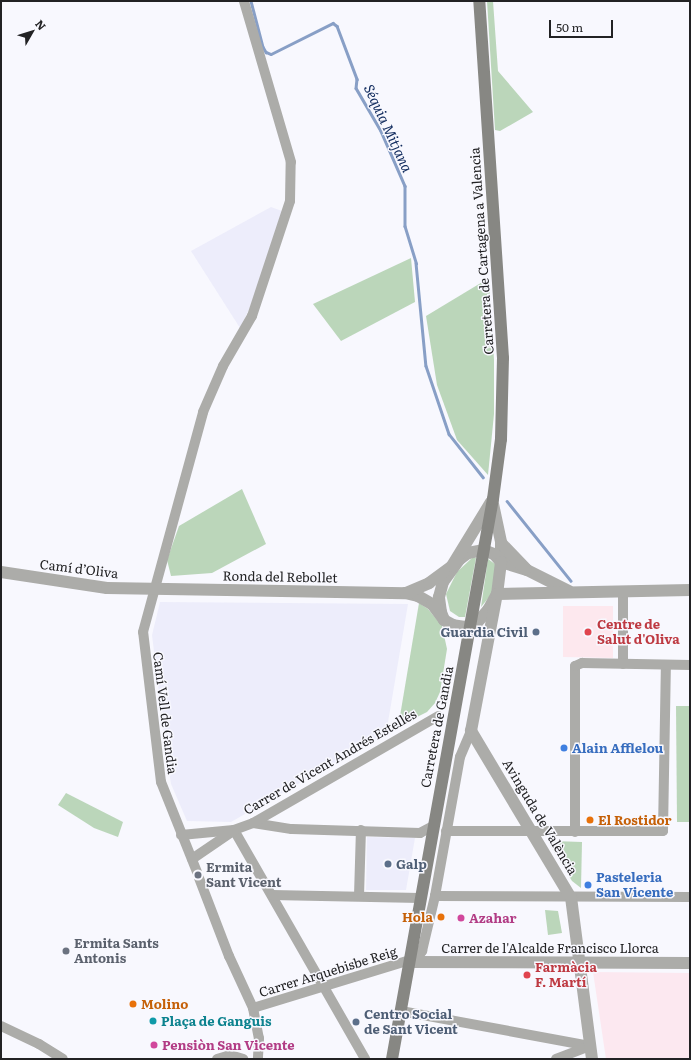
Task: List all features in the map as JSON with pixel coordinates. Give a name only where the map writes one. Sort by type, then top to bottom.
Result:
[{"type":"main road","name":"Carretera de Cartagena a Valencia","points":[[480,1],[503,358],[501,439],[493,499]]},
{"type":"main road","name":"Carretera de Gandia","points":[[392,1059],[401,1011],[416,960],[420,898],[493,499]]},
{"type":"street","name":"Camí Vell de Gandia","points":[[244,1],[291,162],[290,201],[252,316],[223,366],[203,412],[160,579],[154,590],[145,622],[143,644],[158,766],[167,799],[192,859],[227,951],[253,1008],[259,1038],[258,1059]]},
{"type":"street","points":[[471,731],[497,594],[501,562],[501,543],[493,499]]},
{"type":"street","points":[[493,499],[452,566],[440,589],[440,605],[444,620],[457,627],[470,626],[483,617],[497,594]]},
{"type":"street","points":[[501,543],[527,570]]},
{"type":"street","name":"Ronda del Rebollet","points":[[405,593],[429,583],[468,553],[483,550]]},
{"type":"street","points":[[483,550],[494,554],[501,562],[527,570],[560,588],[580,592]]},
{"type":"street","name":"Camí d’Oliva","points":[[1,572],[58,583],[154,590]]},
{"type":"street","name":"Ronda del Rebollet","points":[[154,590],[405,593],[418,596],[432,604],[444,620]]},
{"type":"street","points":[[497,594],[580,592],[623,593],[690,590]]},
{"type":"street","points":[[623,593],[623,664]]},
{"type":"street","points":[[575,832],[573,670],[576,665],[690,665]]},
{"type":"street","points":[[446,831],[663,832],[666,665]]},
{"type":"street","name":"Carrer de Vicent Andrés Estellés","points":[[192,859],[234,830],[253,823],[438,716]]},
{"type":"street","name":"Carretera de Gandia","points":[[416,960],[422,951],[435,896],[460,757],[471,731]]},
{"type":"street","name":"Avinguda de València","points":[[471,731],[571,898],[592,1059]]},
{"type":"street","points":[[253,823],[292,829],[420,833],[433,826]]},
{"type":"street","points":[[234,830],[365,1059]]},
{"type":"street","name":"Carrer de Vicent Andrés Estellés","points":[[181,835],[234,830]]},
{"type":"street","points":[[359,896],[361,830]]},
{"type":"street","points":[[272,895],[420,898]]},
{"type":"street","points":[[435,896],[571,898],[690,897]]},
{"type":"street","name":"Carrer Arquebisbe Reig","points":[[253,1008],[416,960]]},
{"type":"street","name":"Carrer de l'Alcalde Francisco Llorca","points":[[416,960],[580,963],[690,963]]},
{"type":"street","points":[[401,1011],[590,1046]]},
{"type":"street","points":[[1,1026],[39,1044],[63,1059]]},
{"type":"street","points":[[558,1058],[564,1049],[560,1040]]},
{"type":"street","points":[[558,1058],[590,1046]]},
{"type":"street","points":[[217,1059],[230,1055],[243,1059]]},
{"type":"shaded area","points":[[271,207],[282,211],[250,307],[240,328],[191,251]]},
{"type":"shaded area","points":[[160,602],[408,604],[386,734],[231,822],[187,821],[171,784],[166,753],[152,635]]},
{"type":"shaded area","name":"Centre de Salut d'Oliva","points":[[563,606],[613,606],[613,658],[563,657]]},
{"type":"shaded area","name":"Galp","points":[[367,837],[415,838],[406,890],[366,890]]},
{"type":"shaded area","points":[[593,972],[690,973],[690,1059],[606,1059]]},
{"type":"green space","points":[[487,1],[493,1],[498,71],[533,112],[500,131],[495,130]]},
{"type":"green space","points":[[411,258],[415,302],[341,341],[313,304]]},
{"type":"green space","points":[[489,278],[494,360],[494,414],[488,475],[457,440],[437,385],[426,316]]},
{"type":"green space","points":[[242,489],[266,544],[212,573],[171,576],[167,560],[179,526]]},
{"type":"green space","points":[[473,557],[476,558],[465,617],[459,617],[450,611],[446,594],[457,572]]},
{"type":"green space","points":[[488,559],[495,564],[498,576],[490,596],[481,607]]},
{"type":"green space","points":[[419,603],[428,609],[442,626],[447,649],[440,692],[435,703],[427,712],[407,722],[400,716]]},
{"type":"green space","points":[[676,706],[690,706],[690,822],[677,822]]},
{"type":"green space","points":[[66,793],[123,822],[118,837],[94,828],[58,805]]},
{"type":"green space","points":[[553,841],[582,842],[581,888],[572,881],[550,845]]},
{"type":"green space","points":[[545,910],[558,911],[562,933],[548,935]]},
{"type":"waterway","name":"Séquia Mitjana","points":[[251,1],[263,47],[266,52],[271,54],[333,23],[337,26],[357,79],[356,88],[381,131],[405,186],[405,226],[416,263],[426,366],[449,434],[483,477]]},
{"type":"waterway","name":"Séquia Mitjana","points":[[507,501],[571,581]]},
{"type":"place","name":"Guardia Civil","points":[[536,632]]},
{"type":"place","name":"Centre de Salut d'Oliva","points":[[588,632]]},
{"type":"place","name":"Alain Afflelou","points":[[564,748]]},
{"type":"place","name":"El Rostidor","points":[[590,820]]},
{"type":"place","name":"Galp","points":[[388,864]]},
{"type":"place","name":"Ermita Sant Vicent","points":[[198,875]]},
{"type":"place","name":"Pasteleria San Vicente","points":[[588,885]]},
{"type":"place","name":"Hola","points":[[441,917]]},
{"type":"place","name":"Azahar","points":[[461,918]]},
{"type":"place","name":"Ermita Sants Antonis","points":[[66,951]]},
{"type":"place","name":"Farmàcia F. Martí","points":[[527,975]]},
{"type":"place","name":"Molino","points":[[133,1004]]},
{"type":"place","name":"Plaça de Ganguis","points":[[153,1021]]},
{"type":"place","name":"Centro Social de Sant Vicent","points":[[356,1022]]},
{"type":"place","name":"Pensiòn San Vicente","points":[[154,1045]]}]
